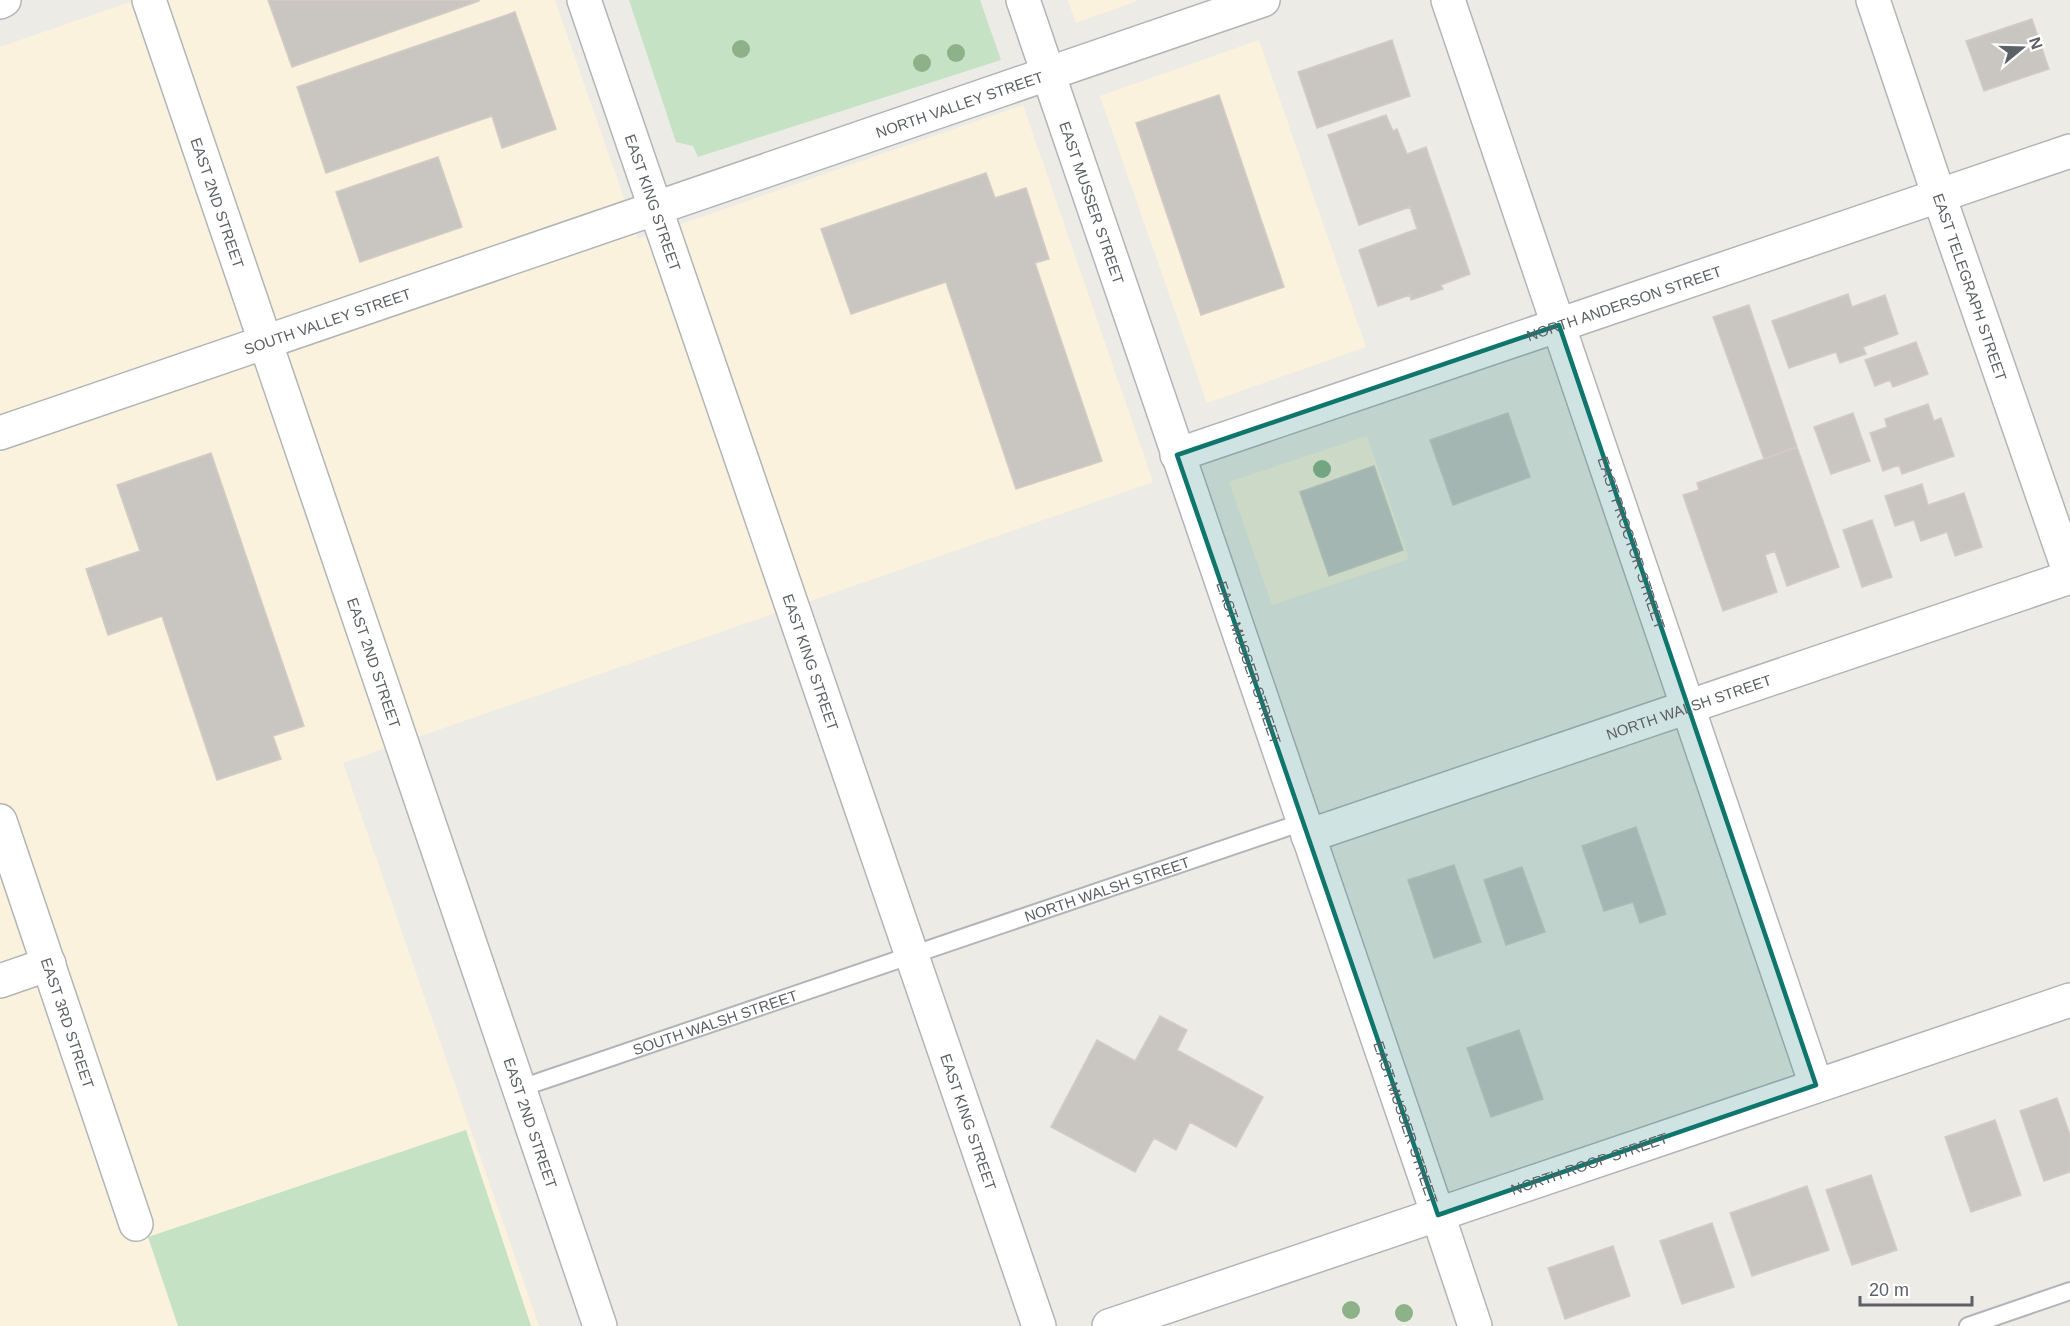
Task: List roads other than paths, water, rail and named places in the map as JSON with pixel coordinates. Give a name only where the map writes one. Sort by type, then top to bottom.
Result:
[{"type":"street","points":[[0,2],[4,0]]},
{"type":"street","name":"EAST 2ND STREET","points":[[149,0],[600,1326]]},
{"type":"street","name":"EAST KING STREET","points":[[584,0],[1039,1326]]},
{"type":"street","name":"EAST MUSSER STREET","points":[[1023,0],[1475,1326]]},
{"type":"street","name":"NORTH VALLEY STREET","points":[[655,207],[1263,0]]},
{"type":"street","name":"EAST PROCTOR STREET","points":[[1448,0],[1816,1085]]},
{"type":"street","name":"EAST TELEGRAPH STREET","points":[[1873,0],[2070,576]]},
{"type":"street","name":"NORTH ANDERSON STREET","points":[[1177,455],[2070,151]]},
{"type":"street","name":"SOUTH VALLEY STREET","points":[[0,433],[655,207]]},
{"type":"street","name":"NORTH WALSH STREET","points":[[1306,829],[1689,707],[2070,576]]},
{"type":"street","name":"EAST 3RD STREET","points":[[0,821],[136,1224]]},
{"type":"street","points":[[0,981],[49,964]]},
{"type":"street","name":"NORTH ROOP STREET","points":[[1109,1326],[2070,1000]]},
{"type":"lane","name":"NORTH WALSH STREET","points":[[911,955],[1306,829]]},
{"type":"lane","name":"SOUTH WALSH STREET","points":[[519,1089],[911,955]]},
{"type":"lane","points":[[1968,1326],[2070,1291]]}]
